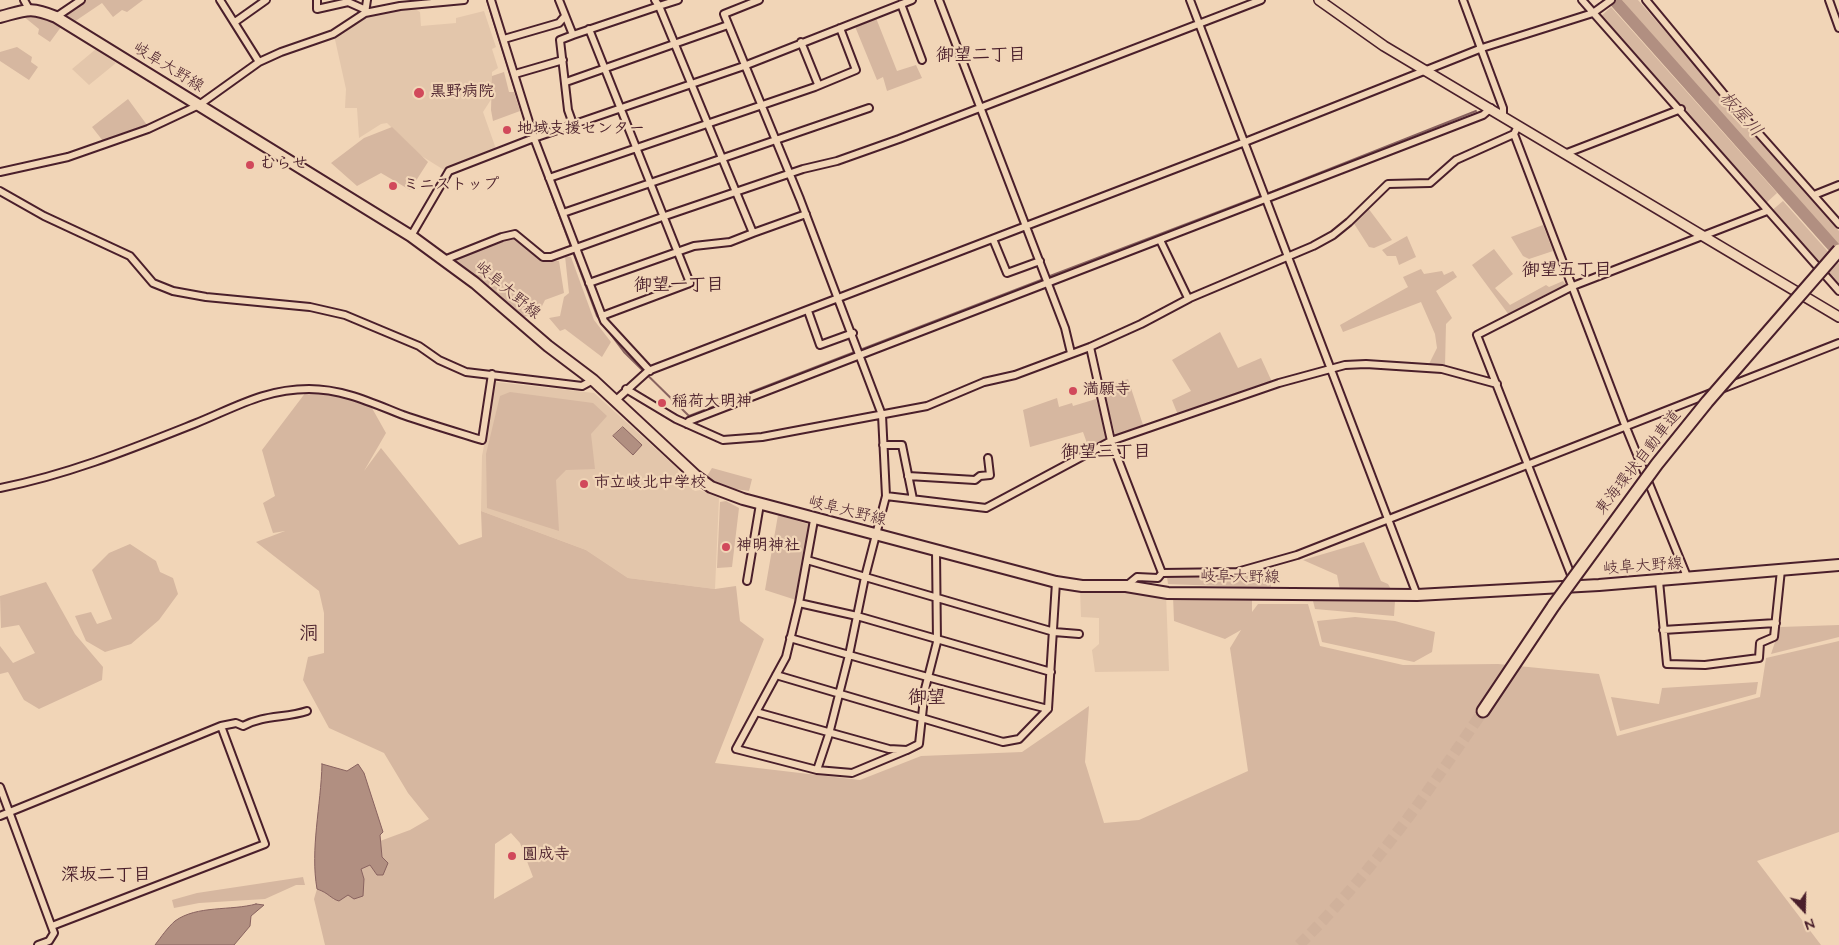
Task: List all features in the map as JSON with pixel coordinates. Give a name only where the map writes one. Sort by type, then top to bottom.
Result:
[{"type":"highway","name":"東海環状自動車道","points":[[1483,711],[1554,605],[1657,464],[1839,250]]},
{"type":"main road","name":"岐阜大野線","points":[[0,17],[26,2],[56,17],[411,236],[444,260],[593,380],[702,480],[719,490],[760,504],[814,520],[1056,582],[1082,586],[1126,586],[1168,593],[1417,595],[1576,587],[1839,565]]},
{"type":"street","points":[[56,17],[81,0]]},
{"type":"street","points":[[220,0],[259,62]]},
{"type":"street","points":[[235,22],[266,0]]},
{"type":"street","points":[[316,0],[316,9],[348,1],[366,12]]},
{"type":"street","points":[[366,12],[367,0]]},
{"type":"street","points":[[0,172],[68,157],[148,129],[199,105],[259,62],[281,52],[333,34],[366,12],[399,3],[464,0]]},
{"type":"street","points":[[491,0],[534,138],[602,316],[650,371]]},
{"type":"street","points":[[559,0],[573,35]]},
{"type":"street","points":[[573,124],[568,110],[560,40],[657,3],[678,0]]},
{"type":"street","points":[[759,0],[724,14],[760,105],[777,140],[853,333],[882,415],[886,496],[865,577],[839,696],[818,770]]},
{"type":"street","points":[[411,236],[449,171],[573,124],[744,66],[912,0]]},
{"type":"street","points":[[939,0],[1040,261],[1065,328],[1071,353]]},
{"type":"street","points":[[1190,0],[1417,595]]},
{"type":"street","points":[[444,260],[502,237],[515,234],[543,257],[551,257],[790,174],[838,161],[980,109],[1261,0]]},
{"type":"street","points":[[1319,0],[1343,18],[1427,71],[1503,115],[1516,130],[1625,425],[1688,579]]},
{"type":"street","points":[[1463,0],[1482,48],[1503,115]]},
{"type":"street","points":[[1582,0],[1597,12],[1767,211],[1839,291]]},
{"type":"street","points":[[616,400],[626,389],[650,371],[1245,142],[1482,48],[1597,12],[1611,0]]},
{"type":"street","points":[[1646,0],[1723,93],[1839,224]]},
{"type":"street","points":[[1829,0],[1839,28]]},
{"type":"street","points":[[657,3],[753,233]]},
{"type":"street","points":[[901,4],[922,60]]},
{"type":"street","points":[[504,39],[559,22],[565,16]]},
{"type":"street","points":[[566,82],[728,25]]},
{"type":"street","points":[[550,178],[856,70],[840,28]]},
{"type":"street","points":[[589,29],[665,216],[690,283],[602,316]]},
{"type":"street","points":[[801,42],[818,84]]},
{"type":"street","points":[[515,74],[563,60]]},
{"type":"street","points":[[563,213],[869,108]]},
{"type":"street","points":[[687,424],[689,421],[1483,115],[1491,108]]},
{"type":"street","points":[[1568,154],[1680,109]]},
{"type":"street","points":[[1516,130],[1568,154],[1839,318]]},
{"type":"street","points":[[626,389],[687,424],[723,440],[738,440],[927,406],[984,382],[1015,375],[1090,347],[1141,324],[1188,298],[1313,246],[1333,235],[1388,184],[1430,183],[1456,160],[1516,130]]},
{"type":"street","points":[[1814,195],[1839,184]]},
{"type":"street","points":[[0,192],[44,216],[130,256],[153,283],[173,291],[206,297],[310,307],[345,314],[419,346],[439,360],[466,372],[582,386],[593,380]]},
{"type":"street","points":[[1576,587],[1529,463],[1477,335],[1573,286],[1767,211]]},
{"type":"street","points":[[589,283],[694,246],[730,242],[806,214]]},
{"type":"street","points":[[993,239],[1007,273],[1040,261]]},
{"type":"street","points":[[1160,240],[1188,298]]},
{"type":"street","points":[[808,311],[820,345],[853,333]]},
{"type":"street","points":[[1162,573],[1237,572],[1297,554],[1388,520],[1625,425],[1664,413],[1839,342]]},
{"type":"street","points":[[1090,347],[1111,440],[1162,573]]},
{"type":"street","points":[[886,496],[986,508],[1111,440],[1332,368],[1366,364],[1442,368],[1497,384]]},
{"type":"street","points":[[0,488],[97,462],[270,392],[308,389],[334,391],[374,402],[403,414],[482,440],[492,374]]},
{"type":"street","points":[[883,445],[902,445],[913,500]]},
{"type":"street","points":[[908,476],[974,480],[980,476],[990,475],[988,458]]},
{"type":"street","points":[[747,580],[760,504]]},
{"type":"street","points":[[814,520],[808,560],[786,657],[736,749],[818,770],[852,773],[918,744],[928,676],[937,639],[936,551]]},
{"type":"street","points":[[808,560],[1054,632],[1079,634]]},
{"type":"street","points":[[1659,581],[1668,664],[1706,665],[1759,658],[1760,643],[1774,637],[1781,570]]},
{"type":"street","points":[[1126,586],[1137,578],[1158,578],[1162,573]]},
{"type":"street","points":[[776,675],[839,696],[1003,742],[1019,739],[1048,709],[1056,582]]},
{"type":"street","points":[[799,603],[857,616],[1051,672]]},
{"type":"street","points":[[1663,630],[1776,623]]},
{"type":"street","points":[[790,638],[958,686],[1048,709]]},
{"type":"street","points":[[0,816],[221,726],[236,723],[243,726],[259,720],[307,711]]},
{"type":"street","points":[[756,712],[829,734],[889,749],[906,750]]},
{"type":"street","points":[[52,926],[266,844],[221,726]]},
{"type":"street","points":[[0,787],[54,933],[50,941],[38,945]]},
{"type":"shaded area","points":[[83,0],[143,0],[127,12],[122,10],[113,17],[102,3],[71,24],[64,18],[64,14]]},
{"type":"shaded area","points":[[1622,0],[1638,0],[1839,231],[1839,249]]},
{"type":"shaded area","points":[[1611,7],[1777,193],[1764,205],[1679,104],[1600,17]]},
{"type":"shaded area","name":"黒野病院","points":[[415,9],[420,12],[421,26],[456,23],[456,18],[484,11],[496,47],[492,49],[498,68],[492,72],[492,98],[483,112],[496,149],[444,170],[420,155],[387,123],[381,124],[359,138],[357,108],[345,108],[346,89],[334,35],[371,14]]},
{"type":"shaded area","points":[[29,14],[42,16],[61,27],[50,42],[38,34],[39,29],[23,16]]},
{"type":"shaded area","points":[[876,18],[897,71],[916,65],[922,78],[887,91],[883,77],[877,80],[854,24]]},
{"type":"shaded area","points":[[17,47],[32,57],[31,62],[38,67],[29,80],[0,61],[0,52]]},
{"type":"shaded area","points":[[96,49],[116,63],[89,85],[72,69]]},
{"type":"shaded area","points":[[504,72],[509,92],[514,92],[520,111],[493,121],[491,110],[492,76]]},
{"type":"shaded area","points":[[128,99],[147,125],[103,141],[92,127]]},
{"type":"shaded area","points":[[392,127],[428,162],[410,190],[381,173],[357,186],[331,163],[364,138]]},
{"type":"shaded area","points":[[1783,201],[1839,264],[1839,288],[1770,212]]},
{"type":"shaded area","points":[[1368,208],[1392,240],[1374,248],[1369,247],[1353,222]]},
{"type":"shaded area","points":[[1543,225],[1553,251],[1529,259],[1523,256],[1511,237]]},
{"type":"shaded area","points":[[1407,236],[1416,257],[1399,265],[1396,256],[1387,256],[1382,250]]},
{"type":"shaded area","points":[[515,237],[544,261],[559,261],[564,293],[545,300],[539,312],[524,317],[452,260]]},
{"type":"shaded area","points":[[1494,249],[1513,274],[1495,288],[1510,305],[1546,285],[1549,287],[1563,281],[1566,285],[1509,315],[1472,265]]},
{"type":"shaded area","points":[[565,256],[571,257],[594,320],[611,342],[602,357],[565,329],[560,331],[549,318],[560,316],[564,297],[569,293]]},
{"type":"shaded area","points":[[1421,269],[1424,274],[1442,271],[1444,275],[1453,271],[1457,277],[1436,291],[1452,318],[1446,324],[1445,366],[1428,366],[1437,348],[1435,334],[1421,302],[1343,332],[1340,325],[1408,287],[1403,277]]},
{"type":"shaded area","points":[[1220,332],[1238,368],[1261,358],[1273,384],[1178,415],[1172,400],[1191,391],[1172,360]]},
{"type":"shaded area","points":[[1128,379],[1144,428],[1116,437],[1102,387]]},
{"type":"shaded area","name":"市立岐北中学校","points":[[496,382],[594,393],[678,469],[679,477],[695,491],[700,490],[719,498],[715,589],[628,578],[586,550],[481,511],[482,456]]},
{"type":"shaded area","points":[[306,392],[322,392],[368,401],[386,433],[364,471],[381,448],[459,545],[482,537],[481,511],[586,550],[628,578],[715,589],[736,586],[740,621],[764,639],[715,763],[860,780],[921,756],[1022,752],[1089,706],[1085,762],[1104,823],[1139,820],[1248,771],[1230,648],[1241,630],[1225,639],[1174,621],[1173,596],[1252,596],[1252,612],[1258,604],[1308,604],[1320,646],[1403,665],[1498,664],[1599,674],[1617,736],[1760,697],[1766,658],[1839,641],[1839,832],[1757,861],[1821,945],[325,945],[314,899],[317,889],[328,892],[334,900],[364,879],[360,869],[370,865],[377,875],[382,857],[380,841],[410,830],[429,819],[408,793],[384,753],[329,728],[303,680],[308,657],[324,653],[324,613],[319,591],[256,542],[285,531],[273,533],[263,503],[275,496],[262,450]],"holes":[[[511,833],[520,843],[533,877],[494,899],[495,844]]]},
{"type":"shaded area","points":[[510,392],[593,403],[607,416],[591,434],[595,469],[566,470],[556,480],[559,531],[487,508],[486,454],[500,396]]},
{"type":"shaded area","points":[[1057,398],[1059,407],[1072,403],[1073,406],[1096,399],[1106,435],[1104,441],[1088,446],[1083,432],[1030,447],[1023,410]]},
{"type":"shaded area","points":[[623,427],[642,445],[633,455],[613,436]]},
{"type":"shaded area","points":[[712,468],[752,479],[749,491],[722,487],[707,476]]},
{"type":"shaded area","points":[[726,501],[739,508],[732,567],[717,568],[720,502]]},
{"type":"shaded area","points":[[778,515],[811,525],[796,600],[765,590]]},
{"type":"shaded area","points":[[1364,542],[1381,581],[1388,584],[1392,591],[1340,590],[1337,575],[1303,560]]},
{"type":"shaded area","points":[[130,544],[156,561],[160,572],[173,578],[178,594],[159,620],[131,644],[105,652],[86,641],[75,616],[91,612],[97,624],[112,619],[92,570],[109,553]]},
{"type":"shaded area","points":[[1270,567],[1271,588],[1168,584],[1167,577],[1241,575]]},
{"type":"shaded area","points":[[46,582],[75,634],[103,667],[102,680],[39,709],[24,700],[8,672],[0,674],[0,646],[13,663],[35,653],[19,625],[1,628],[0,596]]},
{"type":"shaded area","points":[[1080,588],[1166,594],[1169,671],[1095,672],[1092,650],[1099,644],[1099,618],[1081,617]]},
{"type":"shaded area","points":[[1313,601],[1395,601],[1394,616],[1315,609]]},
{"type":"shaded area","points":[[1355,617],[1395,621],[1435,632],[1432,652],[1414,662],[1322,642],[1317,621]]},
{"type":"shaded area","points":[[1839,625],[1839,637],[1771,654],[1780,627]]},
{"type":"shaded area","points":[[1758,682],[1756,694],[1620,731],[1611,697],[1659,704],[1662,688]]},
{"type":"shaded area","points":[[322,764],[347,771],[358,764],[364,773],[383,832],[380,835],[382,857],[388,863],[383,875],[377,875],[370,865],[361,869],[364,879],[363,896],[354,899],[348,895],[339,901],[317,889],[315,843]]},
{"type":"shaded area","points":[[303,877],[305,885],[296,885],[265,899],[199,903],[174,908],[172,900],[197,893]]},
{"type":"shaded area","points":[[256,904],[264,905],[251,916],[250,926],[234,945],[155,945],[172,923],[184,916],[204,910]]},
{"type":"waterway","points":[[487,0],[530,137]]},
{"type":"waterway","name":"板屋川","points":[[1614,0],[1839,253]]},
{"type":"waterway","points":[[1269,193],[1476,111]]},
{"type":"waterway","points":[[532,142],[571,247]]},
{"type":"waterway","points":[[1050,276],[1260,196]]},
{"type":"waterway","points":[[573,252],[597,316],[624,352],[689,416],[1041,280]]},
{"type":"tunnel","points":[[1299,945],[1350,891],[1397,833],[1483,711]]},
{"type":"place","name":"黒野病院","points":[[419,93]]},
{"type":"place","name":"地域支援センター","points":[[507,130]]},
{"type":"place","name":"むらせ","points":[[250,165]]},
{"type":"place","name":"ミニストップ","points":[[393,186]]},
{"type":"place","name":"満願寺","points":[[1073,391]]},
{"type":"place","name":"稲荷大明神","points":[[662,403]]},
{"type":"place","name":"市立岐北中学校","points":[[584,484]]},
{"type":"place","name":"神明神社","points":[[726,547]]},
{"type":"place","name":"圓成寺","points":[[512,856]]},
{"type":"district","name":"御望二丁目","points":[[981,56]]},
{"type":"district","name":"御望五丁目","points":[[1567,271]]},
{"type":"district","name":"御望一丁目","points":[[679,286]]},
{"type":"district","name":"御望三丁目","points":[[1106,453]]},
{"type":"district","name":"洞","points":[[309,635]]},
{"type":"district","name":"御望","points":[[927,699]]},
{"type":"district","name":"深坂二丁目","points":[[106,876]]}]
